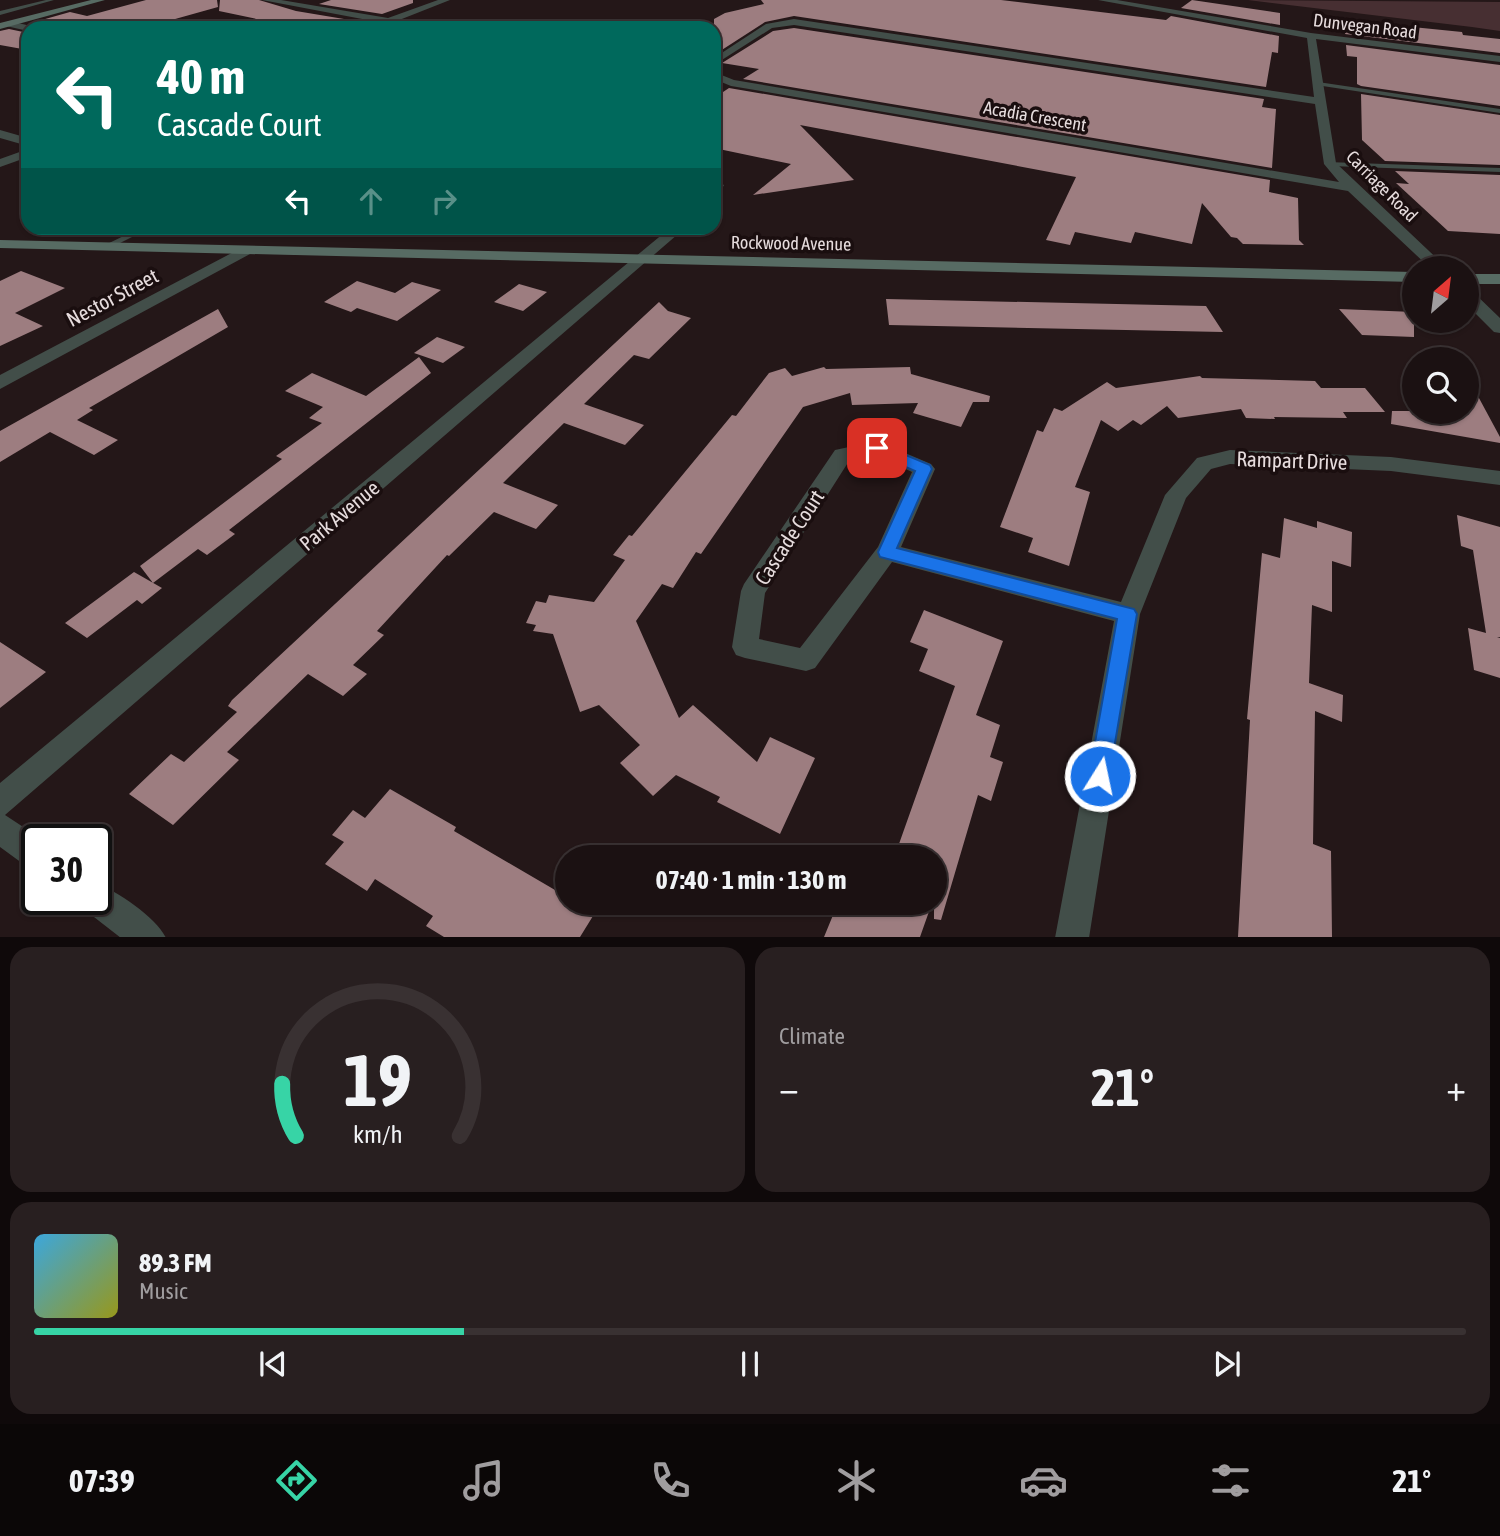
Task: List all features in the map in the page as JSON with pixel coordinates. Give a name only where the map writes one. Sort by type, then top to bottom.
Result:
[{"type":"street","points":[[3,24],[101,0]]},
{"type":"street","points":[[266,0],[388,21],[446,0]]},
{"type":"street","name":"Dunvegan Road","points":[[1102,0],[1123,1],[1311,36],[1500,58]]},
{"type":"street","points":[[721,57],[769,26],[794,22],[1320,101]]},
{"type":"street","points":[[3,24],[21,27]]},
{"type":"street","name":"Carriage Road","points":[[1311,36],[1330,164],[1426,256]]},
{"type":"street","name":"Acadia Crescent","points":[[721,78],[732,83],[1352,188]]},
{"type":"street","points":[[0,134],[21,140]]},
{"type":"street","points":[[0,163],[21,156]]},
{"type":"street","name":"Park Avenue","points":[[0,802],[670,235]]},
{"type":"street","name":"Rockwood Avenue","points":[[0,244],[1402,277]]},
{"type":"street","name":"Nestor Street","points":[[0,383],[245,251]]},
{"type":"street","points":[[1479,279],[1500,279]]},
{"type":"street","points":[[1479,307],[1500,328]]},
{"type":"street","name":"Cascade Court","points":[[877,448],[924,469],[887,552],[806,660],[745,647],[753,591],[842,455],[877,448]]},
{"type":"street","name":"Rampart Drive","points":[[1072,937],[1128,614],[1176,495],[1205,463],[1230,457],[1377,464],[1500,478]]},
{"type":"street","points":[[887,552],[1128,614]]},
{"type":"street","points":[[0,828],[21,843]]},
{"type":"street","points":[[112,910],[149,937]]},
{"type":"lane","points":[[0,13],[51,0]]},
{"type":"lane","points":[[1318,84],[1500,111]]},
{"type":"lane","points":[[1330,164],[1500,170]]},
{"type":"lane","points":[[107,246],[131,235]]},
{"type":"shaded area","points":[[1248,0],[1500,2],[1500,31],[1472,27]]},
{"type":"building","points":[[146,0],[217,0],[218,7],[168,21],[38,21],[70,12],[87,16]]},
{"type":"building","points":[[220,0],[259,0],[296,11],[356,21],[266,21],[219,11]]},
{"type":"building","points":[[331,0],[413,0],[413,3],[382,14],[319,4]]},
{"type":"building","points":[[761,0],[1001,0],[1166,20],[1171,16],[1279,36],[1278,53],[1272,52],[1266,87],[794,16],[765,22],[721,50],[721,21],[714,19],[725,13],[764,4]]},
{"type":"building","points":[[1192,0],[1280,13],[1280,25],[1181,8]]},
{"type":"building","points":[[1343,20],[1462,32],[1463,35],[1500,39],[1500,53],[1345,34]]},
{"type":"building","points":[[794,28],[1264,99],[1262,107],[1276,109],[1272,168],[743,79],[759,69],[722,63],[773,31]]},
{"type":"building","points":[[9,29],[21,32],[21,49],[0,45],[0,31]]},
{"type":"building","points":[[1346,45],[1500,65],[1500,106],[1361,86],[1357,84],[1357,57],[1347,56]]},
{"type":"building","points":[[729,88],[1270,180],[1269,192],[1298,198],[1299,240],[1304,245],[1243,244],[1237,238],[1231,237],[1202,203],[1192,244],[1135,232],[1131,243],[1075,232],[1070,245],[1046,240],[1076,177],[800,125],[854,180],[753,195],[791,164],[721,149],[721,93]]},
{"type":"building","points":[[1361,94],[1500,115],[1500,165],[1385,161],[1362,140]]},
{"type":"building","points":[[1395,171],[1500,175],[1500,234],[1448,231],[1396,183],[1409,184]]},
{"type":"building","points":[[21,271],[65,288],[15,313],[43,326],[0,346],[0,281]]},
{"type":"building","points":[[357,281],[395,293],[412,282],[441,290],[397,321],[357,308],[351,312],[324,302]]},
{"type":"building","points":[[519,284],[547,292],[523,311],[494,302]]},
{"type":"building","points":[[886,299],[1206,306],[1223,332],[889,325]]},
{"type":"building","points":[[659,302],[668,311],[691,318],[649,359],[634,355],[584,404],[644,425],[625,445],[564,423],[503,483],[558,505],[536,529],[494,512],[447,555],[377,631],[384,635],[353,665],[367,674],[343,696],[308,674],[227,752],[239,760],[173,825],[129,794],[171,754],[184,762],[237,712],[228,706],[232,700]]},
{"type":"building","points":[[218,309],[228,327],[89,408],[93,410],[77,420],[118,440],[94,455],[50,432],[0,462],[0,431]]},
{"type":"building","points":[[1339,309],[1402,312],[1402,333],[1414,333],[1414,337],[1362,335]]},
{"type":"building","points":[[437,337],[465,347],[443,363],[414,353]]},
{"type":"building","points":[[419,357],[431,373],[229,530],[235,534],[207,555],[198,549],[153,583],[140,566],[282,459],[276,456],[322,423],[309,418],[323,407],[285,391],[312,373],[366,396]]},
{"type":"building","points":[[824,367],[910,367],[911,374],[990,396],[989,402],[973,402],[961,427],[913,413],[918,403],[852,405],[850,393],[803,407],[701,554],[696,552],[673,588],[662,584],[636,621],[679,718],[693,705],[757,762],[770,737],[815,758],[780,834],[717,802],[720,797],[676,775],[653,796],[620,763],[640,745],[599,705],[580,712],[553,634],[533,631],[536,625],[526,623],[536,601],[546,603],[549,595],[594,602],[625,560],[613,555],[629,535],[632,536],[732,415],[736,416],[769,373],[785,368],[792,376]]},
{"type":"building","points":[[1200,376],[1315,381],[1321,388],[1365,388],[1385,412],[1343,412],[1347,418],[1274,417],[1275,419],[1246,418],[1241,409],[1178,418],[1167,406],[1141,425],[1133,420],[1118,431],[1101,420],[1075,487],[1090,492],[1069,566],[1028,552],[1033,538],[1000,527],[1037,430],[1043,432],[1054,408],[1062,411],[1107,382],[1116,388]]},
{"type":"building","points":[[1479,398],[1500,437],[1500,443],[1391,424],[1392,411],[1402,411],[1402,424],[1479,424]]},
{"type":"building","points":[[1457,515],[1500,527],[1500,637],[1497,637],[1500,638],[1500,678],[1474,670],[1468,628],[1486,633],[1473,550],[1461,546]]},
{"type":"building","points":[[1284,518],[1317,528],[1317,521],[1352,532],[1351,567],[1332,561],[1332,612],[1312,605],[1309,683],[1343,695],[1342,722],[1315,711],[1313,844],[1331,851],[1332,937],[1238,937],[1250,720],[1247,719],[1262,553],[1280,558]]},
{"type":"building","points":[[134,572],[162,588],[142,604],[137,600],[87,638],[65,623]]},
{"type":"building","points":[[924,610],[1003,641],[976,715],[1000,725],[990,757],[1003,762],[991,801],[978,795],[947,900],[947,845],[899,845],[955,686],[919,671],[928,649],[910,642]]},
{"type":"building","points":[[0,642],[46,672],[0,708]]},
{"type":"building","points":[[390,789],[456,827],[454,831],[555,890],[555,915],[594,915],[580,937],[444,937],[426,926],[433,916],[375,879],[367,891],[325,864],[344,842],[332,835],[353,810],[365,818]]},
{"type":"building","points":[[833,915],[928,915],[920,937],[824,937]]},
{"type":"building","points":[[934,915],[942,915],[941,920],[934,919]]},
{"type":"route","points":[[877,448],[924,469],[887,552],[1128,614],[1100,776]]}]
